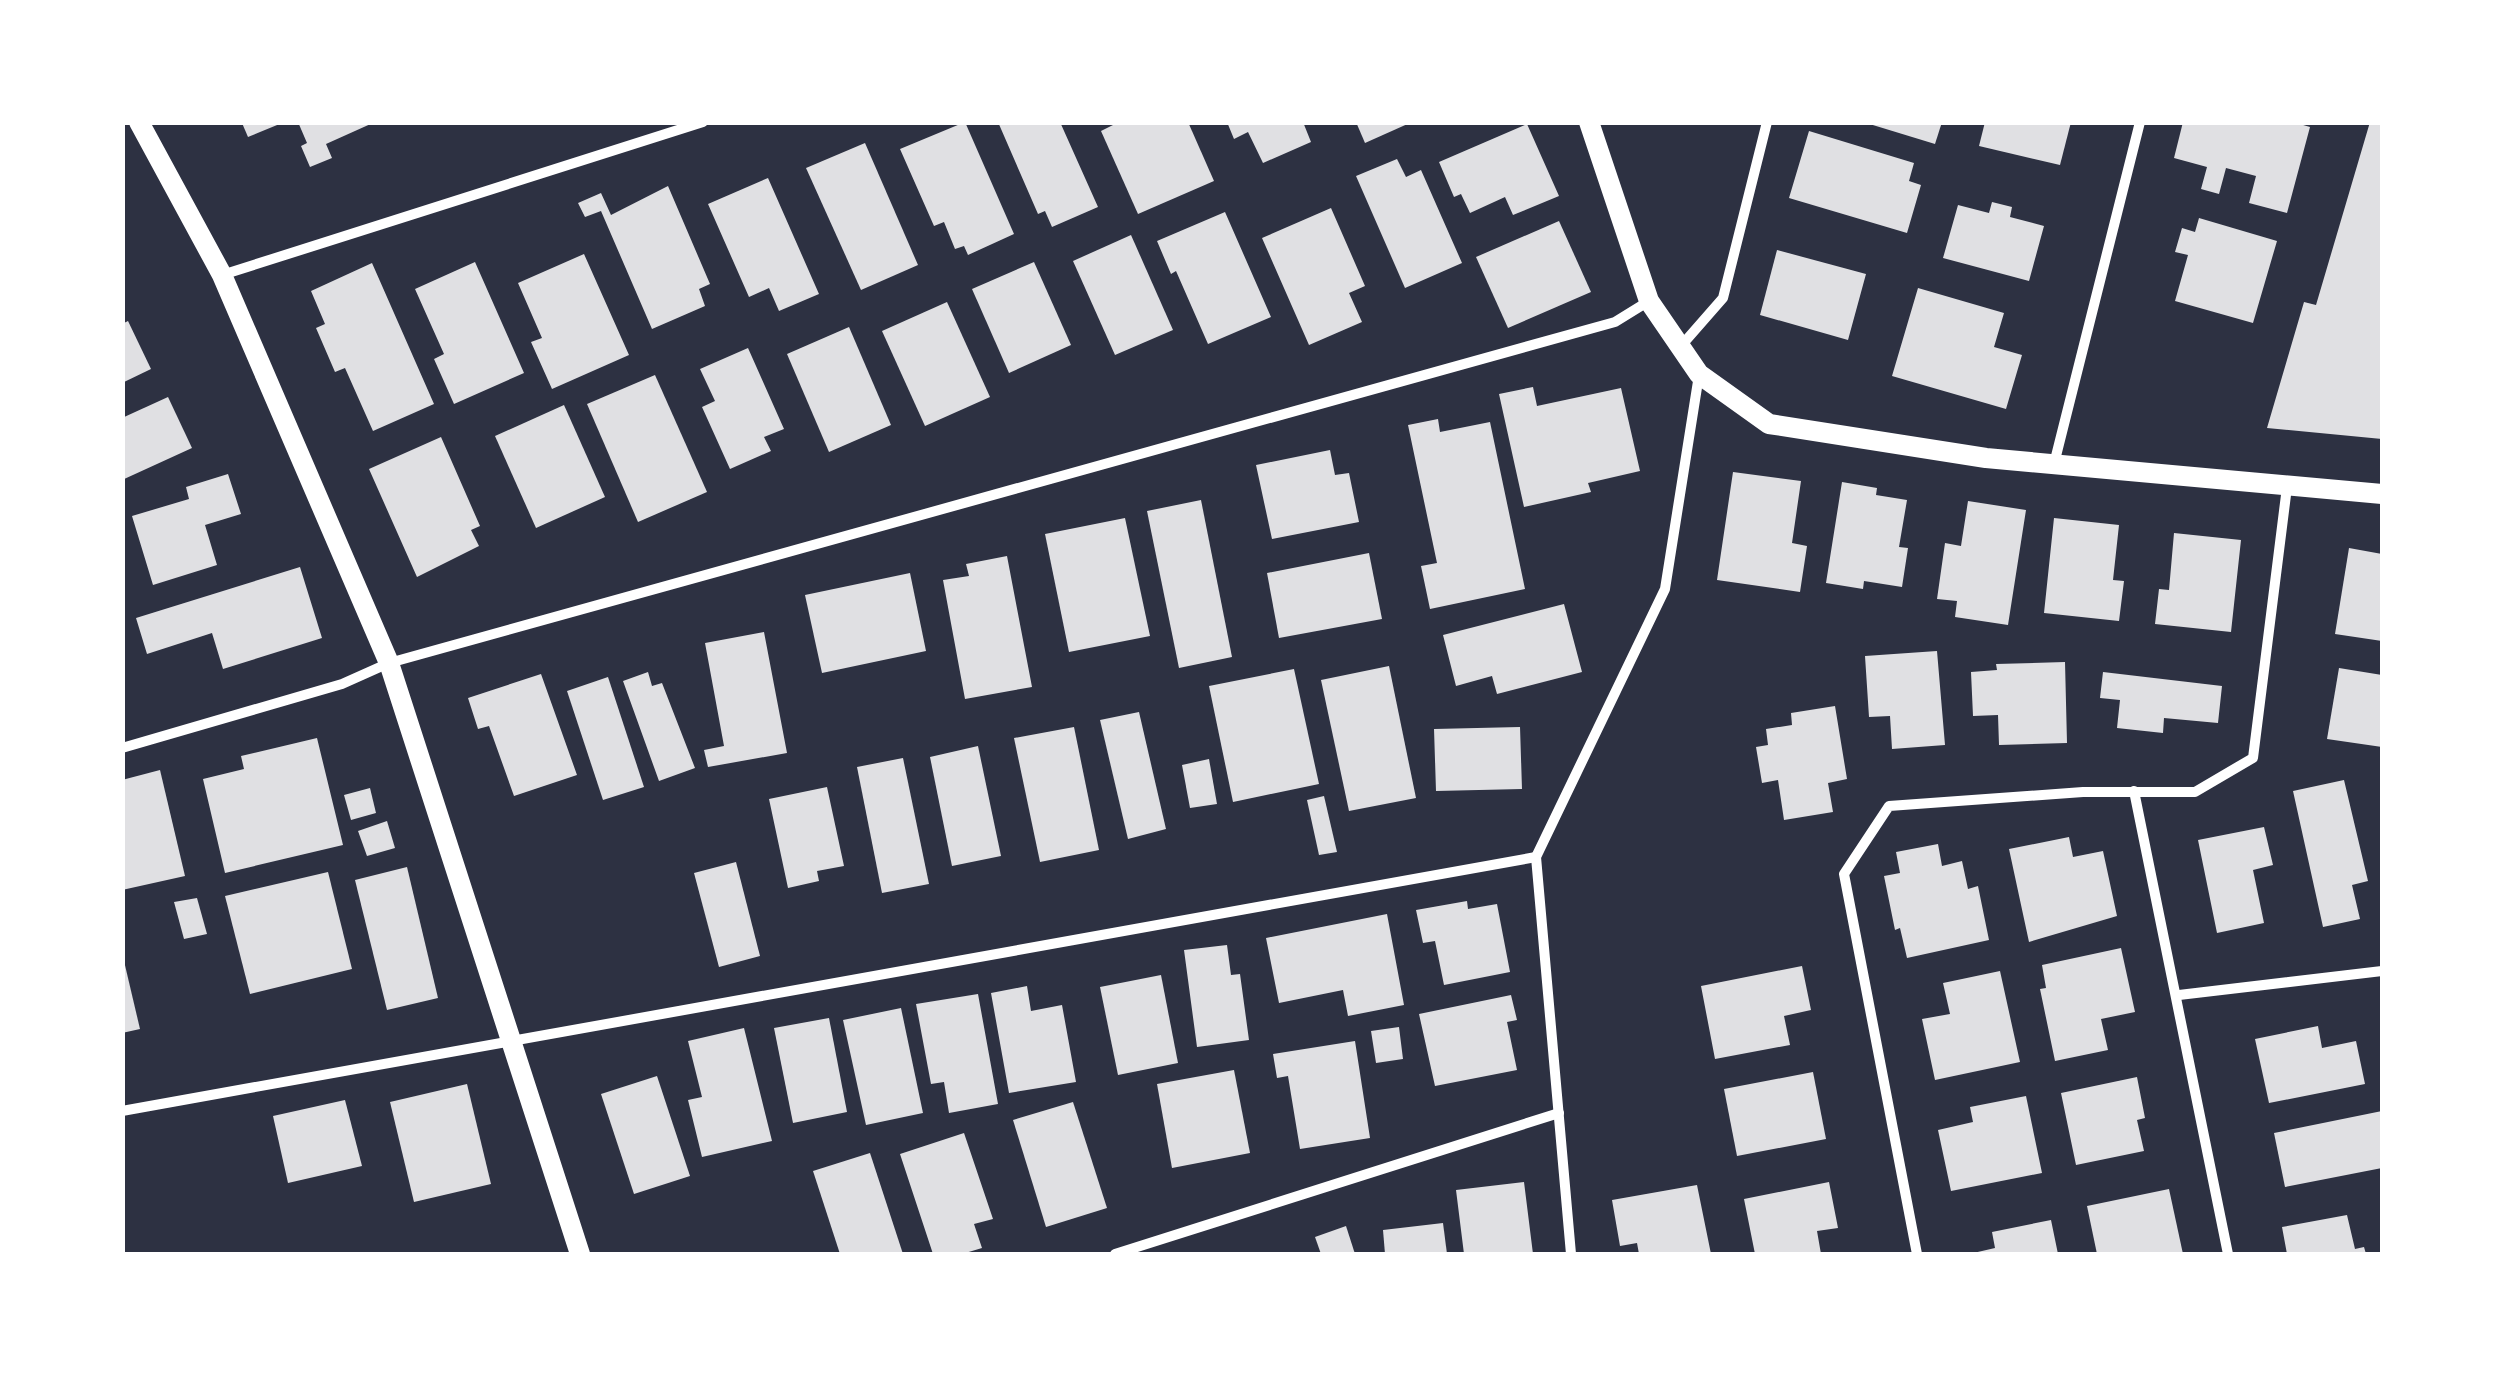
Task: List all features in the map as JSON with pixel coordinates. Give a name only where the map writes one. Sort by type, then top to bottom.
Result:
[{"type":"main road","points":[[139,122],[222,274],[389,663],[514,1040],[580,1254]]},
{"type":"main road","points":[[1589,122],[1649,300],[1699,374],[1769,424],[2054,464],[2382,494]]},
{"type":"street","points":[[222,274],[703,122]]},
{"type":"street","points":[[1680,347],[1722,298],[1766,122]]},
{"type":"street","points":[[2054,464],[2140,122]]},
{"type":"street","points":[[122,748],[342,684],[389,663],[1615,322],[1649,300]]},
{"type":"street","points":[[1571,1254],[1536,857],[1664,589],[1699,374]]},
{"type":"street","points":[[1916,1254],[1844,874],[1889,806],[2134,791],[2195,792],[2253,758],[2287,488]]},
{"type":"street","points":[[2134,791],[2179,995],[2228,1254]]},
{"type":"street","points":[[122,1112],[1536,857]]},
{"type":"street","points":[[2179,995],[2382,971]]},
{"type":"street","points":[[1115,1254],[1559,1114]]},
{"type":"building","points":[[298,122],[375,122],[326,144],[332,158],[310,167],[301,146],[307,143]]},
{"type":"building","points":[[965,122],[1014,234],[968,255],[964,246],[955,249],[944,222],[934,226],[900,149]]},
{"type":"building","points":[[998,122],[1060,122],[1098,207],[1052,227],[1045,211],[1038,214]]},
{"type":"building","points":[[1119,122],[1188,122],[1214,181],[1138,214],[1101,131]]},
{"type":"building","points":[[1227,122],[1303,122],[1311,142],[1263,163],[1248,132],[1234,139]]},
{"type":"building","points":[[1356,122],[1412,122],[1365,143]]},
{"type":"building","points":[[1863,122],[1942,122],[1935,144]]},
{"type":"building","points":[[1985,122],[2071,122],[2060,165],[1979,146]]},
{"type":"building","points":[[2183,122],[2293,122],[2310,127],[2287,213],[2249,203],[2256,176],[2226,168],[2219,194],[2201,189],[2207,167],[2174,158]]},
{"type":"building","points":[[2370,122],[2382,122],[2382,439],[2267,428],[2304,302],[2316,305]]},
{"type":"building","points":[[242,123],[282,123],[248,137]]},
{"type":"building","points":[[1527,124],[1559,196],[1513,215],[1505,197],[1470,213],[1461,194],[1454,197],[1439,162]]},
{"type":"building","points":[[1809,131],[1914,163],[1909,181],[1921,185],[1907,233],[1789,198]]},
{"type":"building","points":[[865,143],[918,265],[861,290],[806,168]]},
{"type":"building","points":[[1397,159],[1406,177],[1421,170],[1462,263],[1405,288],[1356,176]]},
{"type":"building","points":[[768,178],[819,294],[779,311],[769,288],[749,297],[708,204]]},
{"type":"building","points":[[668,186],[710,284],[699,289],[705,306],[652,329],[601,211],[585,217],[578,203],[601,193],[611,215]]},
{"type":"building","points":[[1992,202],[2012,207],[2010,217],[2044,226],[2029,281],[1943,258],[1958,205],[1989,213]]},
{"type":"building","points":[[1331,208],[1365,286],[1349,293],[1362,322],[1309,345],[1262,238]]},
{"type":"building","points":[[1225,212],[1271,317],[1208,344],[1176,271],[1171,274],[1157,241]]},
{"type":"building","points":[[2199,218],[2277,241],[2253,323],[2175,301],[2188,255],[2175,252],[2182,228],[2195,232]]},
{"type":"building","points":[[1559,221],[1591,292],[1508,328],[1476,257]]},
{"type":"building","points":[[1131,235],[1173,330],[1115,355],[1073,261]]},
{"type":"building","points":[[1777,250],[1866,274],[1848,340],[1760,315]]},
{"type":"building","points":[[584,254],[629,355],[552,389],[531,342],[542,338],[518,283]]},
{"type":"building","points":[[475,262],[524,373],[454,404],[434,359],[444,354],[415,289]]},
{"type":"building","points":[[1034,262],[1071,345],[1009,373],[972,289]]},
{"type":"building","points":[[372,263],[434,404],[373,431],[345,368],[335,372],[316,328],[325,324],[311,291]]},
{"type":"building","points":[[1918,288],[2004,313],[1994,347],[2022,355],[2006,409],[1892,376]]},
{"type":"building","points":[[947,302],[990,397],[925,426],[882,331]]},
{"type":"building","points":[[128,321],[151,369],[122,383],[122,324]]},
{"type":"building","points":[[849,327],[891,425],[829,452],[787,354]]},
{"type":"building","points":[[748,348],[784,429],[764,437],[771,451],[730,469],[702,407],[715,401],[700,369]]},
{"type":"building","points":[[655,375],[707,492],[638,522],[587,404]]},
{"type":"building","points":[[1533,387],[1537,406],[1621,388],[1640,471],[1588,483],[1591,492],[1524,507],[1499,394]]},
{"type":"building","points":[[168,397],[192,448],[122,480],[122,418]]},
{"type":"building","points":[[564,405],[605,497],[536,528],[495,436]]},
{"type":"building","points":[[1438,419],[1440,432],[1490,422],[1525,589],[1430,609],[1421,566],[1437,563],[1408,425]]},
{"type":"building","points":[[441,437],[480,526],[471,530],[479,546],[417,577],[369,469]]},
{"type":"building","points":[[1330,450],[1335,475],[1349,473],[1359,522],[1272,539],[1256,465]]},
{"type":"building","points":[[1733,472],[1801,481],[1792,543],[1807,546],[1800,592],[1717,580]]},
{"type":"building","points":[[228,474],[241,514],[205,525],[217,565],[153,585],[132,516],[189,499],[186,487]]},
{"type":"building","points":[[1842,482],[1877,488],[1876,495],[1907,500],[1899,547],[1908,548],[1902,587],[1864,581],[1863,589],[1826,583]]},
{"type":"building","points":[[1201,500],[1232,657],[1179,668],[1147,511]]},
{"type":"building","points":[[1968,501],[2026,510],[2008,625],[1955,617],[1957,601],[1937,599],[1945,543],[1961,546]]},
{"type":"building","points":[[1125,518],[1150,636],[1069,652],[1045,534]]},
{"type":"building","points":[[2054,518],[2119,525],[2113,580],[2124,581],[2119,621],[2044,613]]},
{"type":"building","points":[[2174,533],[2241,540],[2231,632],[2155,624],[2159,589],[2169,590]]},
{"type":"building","points":[[2349,548],[2382,554],[2382,641],[2335,634]]},
{"type":"building","points":[[1369,553],[1382,619],[1279,638],[1267,573]]},
{"type":"building","points":[[1007,556],[1032,687],[965,699],[943,580],[969,576],[966,564]]},
{"type":"building","points":[[300,567],[322,638],[223,669],[212,633],[147,654],[136,618]]},
{"type":"building","points":[[910,573],[926,651],[822,673],[805,595]]},
{"type":"building","points":[[1564,604],[1582,672],[1497,694],[1492,676],[1456,686],[1443,635]]},
{"type":"building","points":[[764,632],[787,753],[708,767],[704,750],[724,746],[705,643]]},
{"type":"building","points":[[1937,651],[1945,745],[1892,749],[1890,716],[1869,717],[1865,656]]},
{"type":"building","points":[[2065,662],[2067,743],[1999,745],[1998,715],[1973,716],[1971,672],[1997,670],[1996,664]]},
{"type":"building","points":[[1389,666],[1416,798],[1349,811],[1321,680]]},
{"type":"building","points":[[2339,668],[2382,675],[2382,747],[2327,739]]},
{"type":"building","points":[[1294,669],[1319,784],[1233,802],[1209,686]]},
{"type":"building","points":[[648,672],[652,686],[662,683],[695,768],[659,781],[623,681]]},
{"type":"building","points":[[2103,672],[2222,686],[2218,723],[2164,718],[2163,733],[2117,728],[2120,700],[2100,698]]},
{"type":"building","points":[[541,674],[577,775],[514,796],[489,726],[478,729],[468,698]]},
{"type":"building","points":[[608,677],[644,787],[603,800],[567,691]]},
{"type":"building","points":[[1835,706],[1847,779],[1828,783],[1833,812],[1784,820],[1778,780],[1762,783],[1756,747],[1768,745],[1766,729],[1792,725],[1791,713]]},
{"type":"building","points":[[1139,712],[1166,829],[1128,839],[1100,720]]},
{"type":"building","points":[[1074,727],[1099,850],[1040,862],[1014,738]]},
{"type":"building","points":[[1520,727],[1522,789],[1436,791],[1434,729]]},
{"type":"building","points":[[317,738],[343,845],[225,873],[203,779],[244,769],[241,756]]},
{"type":"building","points":[[978,746],[1001,856],[952,866],[930,757]]},
{"type":"building","points":[[903,758],[929,884],[882,893],[857,767]]},
{"type":"building","points":[[1209,759],[1217,804],[1190,808],[1182,765]]},
{"type":"building","points":[[160,770],[185,876],[122,890],[122,780]]},
{"type":"building","points":[[2344,780],[2368,881],[2352,885],[2360,919],[2323,927],[2293,791]]},
{"type":"building","points":[[827,787],[844,866],[817,871],[819,881],[788,888],[769,799]]},
{"type":"building","points":[[370,788],[376,813],[351,820],[344,795]]},
{"type":"building","points":[[1324,796],[1337,852],[1319,855],[1307,800]]},
{"type":"building","points":[[387,821],[395,848],[367,856],[358,831]]},
{"type":"building","points":[[2264,827],[2273,865],[2253,870],[2264,923],[2217,933],[2198,840]]},
{"type":"building","points":[[2069,837],[2073,857],[2103,851],[2117,916],[2029,942],[2009,849]]},
{"type":"building","points":[[1938,844],[1942,866],[1962,861],[1968,889],[1978,886],[1989,940],[1907,958],[1900,928],[1895,930],[1884,876],[1900,873],[1896,852]]},
{"type":"building","points":[[736,862],[760,956],[719,967],[694,873]]},
{"type":"building","points":[[407,867],[438,998],[387,1010],[355,880]]},
{"type":"building","points":[[328,872],[352,969],[250,994],[225,896]]},
{"type":"building","points":[[197,898],[207,934],[184,939],[174,902]]},
{"type":"building","points":[[1467,901],[1468,909],[1497,904],[1510,972],[1444,985],[1435,941],[1423,943],[1416,910]]},
{"type":"building","points":[[1387,914],[1404,1005],[1348,1016],[1343,990],[1279,1003],[1266,938]]},
{"type":"building","points":[[1227,945],[1231,975],[1240,974],[1249,1040],[1197,1047],[1184,950]]},
{"type":"building","points":[[2121,948],[2135,1012],[2101,1019],[2108,1050],[2055,1061],[2040,989],[2046,988],[2042,965]]},
{"type":"building","points":[[122,962],[140,1029],[122,1033]]},
{"type":"building","points":[[1802,966],[1811,1010],[1784,1016],[1790,1045],[1715,1059],[1701,986]]},
{"type":"building","points":[[2000,971],[2020,1062],[1935,1080],[1922,1019],[1950,1014],[1943,983]]},
{"type":"building","points":[[1161,975],[1178,1063],[1118,1075],[1100,987]]},
{"type":"building","points":[[1027,986],[1031,1011],[1062,1005],[1076,1082],[1009,1093],[991,993]]},
{"type":"building","points":[[978,994],[998,1104],[949,1113],[944,1082],[931,1084],[916,1004]]},
{"type":"building","points":[[1511,995],[1517,1020],[1507,1022],[1517,1070],[1435,1086],[1419,1014]]},
{"type":"building","points":[[901,1008],[923,1113],[866,1125],[843,1020]]},
{"type":"building","points":[[829,1018],[847,1112],[793,1123],[774,1028]]},
{"type":"building","points":[[2318,1026],[2322,1048],[2356,1041],[2365,1084],[2269,1103],[2255,1039]]},
{"type":"building","points":[[1399,1027],[1403,1059],[1376,1063],[1371,1031]]},
{"type":"building","points":[[744,1028],[772,1141],[702,1157],[688,1100],[702,1097],[688,1041]]},
{"type":"building","points":[[1355,1041],[1370,1138],[1300,1149],[1288,1076],[1277,1078],[1273,1054]]},
{"type":"building","points":[[1234,1070],[1250,1153],[1172,1168],[1157,1084]]},
{"type":"building","points":[[1813,1072],[1826,1139],[1737,1156],[1724,1089]]},
{"type":"building","points":[[657,1076],[690,1176],[634,1194],[601,1094]]},
{"type":"building","points":[[2137,1077],[2145,1118],[2137,1120],[2144,1151],[2076,1165],[2061,1093]]},
{"type":"building","points":[[467,1084],[491,1184],[414,1202],[390,1102]]},
{"type":"building","points":[[2026,1096],[2042,1173],[1951,1191],[1938,1130],[1973,1122],[1970,1107]]},
{"type":"building","points":[[345,1100],[362,1166],[288,1183],[273,1116]]},
{"type":"building","points":[[1073,1102],[1107,1208],[1046,1227],[1013,1120]]},
{"type":"building","points":[[2382,1111],[2382,1168],[2285,1187],[2274,1133]]},
{"type":"building","points":[[964,1133],[993,1219],[974,1224],[982,1248],[962,1254],[933,1254],[900,1154]]},
{"type":"building","points":[[870,1153],[903,1254],[840,1254],[813,1171]]},
{"type":"building","points":[[1524,1182],[1533,1254],[1464,1254],[1456,1190]]},
{"type":"building","points":[[1829,1182],[1838,1228],[1817,1231],[1821,1254],[1755,1254],[1744,1199]]},
{"type":"building","points":[[1697,1185],[1711,1254],[1639,1254],[1637,1243],[1620,1246],[1612,1200]]},
{"type":"building","points":[[2169,1189],[2183,1254],[2097,1254],[2087,1206]]},
{"type":"building","points":[[2347,1215],[2355,1249],[2364,1247],[2366,1254],[2287,1254],[2282,1227]]},
{"type":"building","points":[[2051,1220],[2058,1254],[1969,1254],[1995,1248],[1992,1232]]},
{"type":"building","points":[[1443,1223],[1447,1254],[1385,1254],[1383,1230]]},
{"type":"building","points":[[1346,1226],[1355,1254],[1321,1254],[1315,1237]]}]
